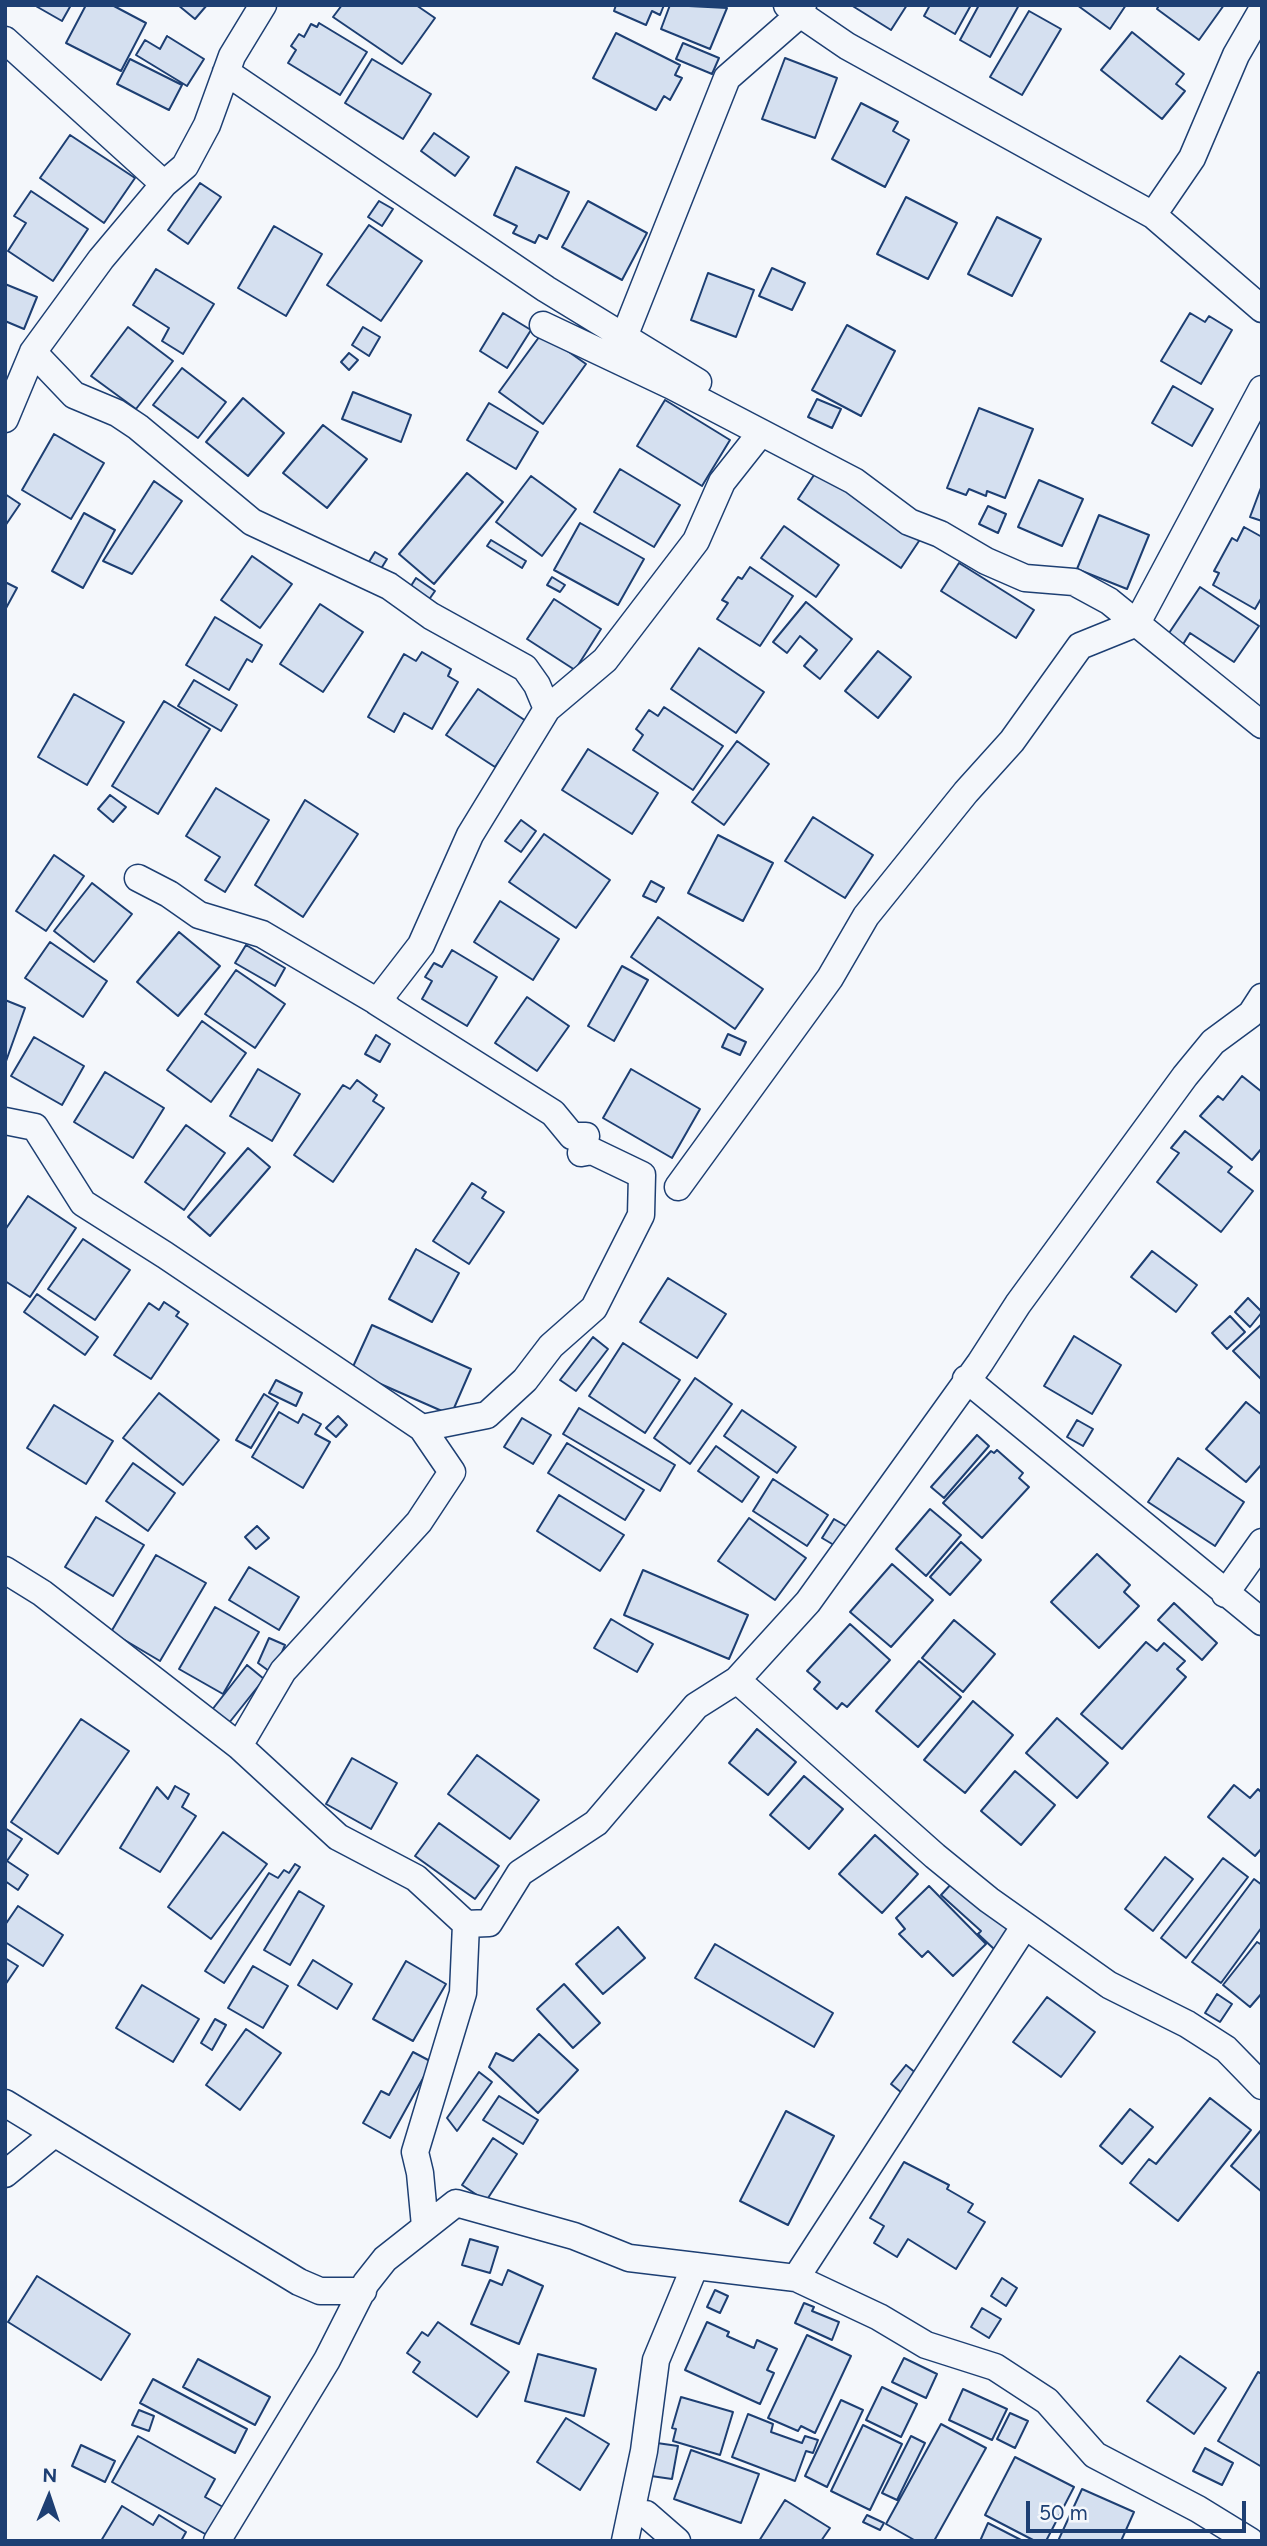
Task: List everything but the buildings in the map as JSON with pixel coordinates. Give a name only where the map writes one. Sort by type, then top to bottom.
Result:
[{"type":"street","points":[[5,419],[33,352],[102,259],[164,184],[185,166],[207,125],[232,56],[263,5]]},
{"type":"street","points":[[624,337],[727,78],[796,9],[847,46],[1153,215],[1262,309]]},
{"type":"street","points":[[1153,215],[1192,158],[1236,55],[1262,10]]},
{"type":"street","points":[[5,40],[164,184]]},
{"type":"street","points":[[226,72],[396,190],[760,427],[854,481],[909,522],[940,534],[986,561],[1026,578],[1074,582],[1109,601],[1262,725]]},
{"type":"street","points":[[543,325],[760,427]]},
{"type":"street","points":[[33,352],[74,395],[117,413],[252,522],[389,586],[431,616],[525,668],[537,685],[547,709]]},
{"type":"street","points":[[678,1187],[830,978],[866,916],[966,792],[1013,741],[1080,646],[1137,623],[1262,388]]},
{"type":"street","points":[[377,1002],[421,944],[470,835],[547,709],[605,660],[696,541],[722,482],[760,427]]},
{"type":"street","points":[[138,878],[169,894],[199,915],[262,934],[388,1008],[377,1002]]},
{"type":"street","points":[[5,1570],[42,1593],[239,1746],[338,1837],[416,1878],[466,1924],[489,1923],[520,1873],[596,1823],[696,1706],[737,1679],[808,1602],[1185,1076],[1213,1042],[1251,1014],[1262,997]]},
{"type":"street","points":[[377,1002],[553,1113],[572,1136],[586,1136],[580,1153],[592,1151],[642,1175],[641,1215],[594,1308],[551,1346],[525,1380],[487,1415],[422,1428]]},
{"type":"street","points":[[5,1121],[35,1127],[83,1203],[422,1428],[452,1472],[419,1522],[284,1671],[239,1746]]},
{"type":"street","points":[[966,1379],[1262,1622]]},
{"type":"street","points":[[1225,1594],[1262,1542]]},
{"type":"street","points":[[737,1679],[935,1856],[1024,1927],[1109,1985],[1187,2024],[1226,2049],[1262,2086]]},
{"type":"street","points":[[425,2225],[421,2173],[415,2152],[429,2114],[444,2050],[463,1993],[466,1924]]},
{"type":"street","points":[[796,2278],[1024,1927]]},
{"type":"street","points":[[5,2103],[299,2282],[320,2291],[363,2291]]},
{"type":"street","points":[[5,2174],[54,2134]]},
{"type":"street","points":[[217,2541],[327,2360],[366,2283],[385,2259],[456,2203],[574,2236],[629,2258],[796,2278],[879,2317],[926,2345],[995,2367],[1047,2401],[1095,2455],[1198,2509],[1250,2541]]},
{"type":"street","points":[[625,2541],[644,2451],[656,2360],[695,2266]]},
{"type":"street","points":[[646,2514],[677,2541]]}]
